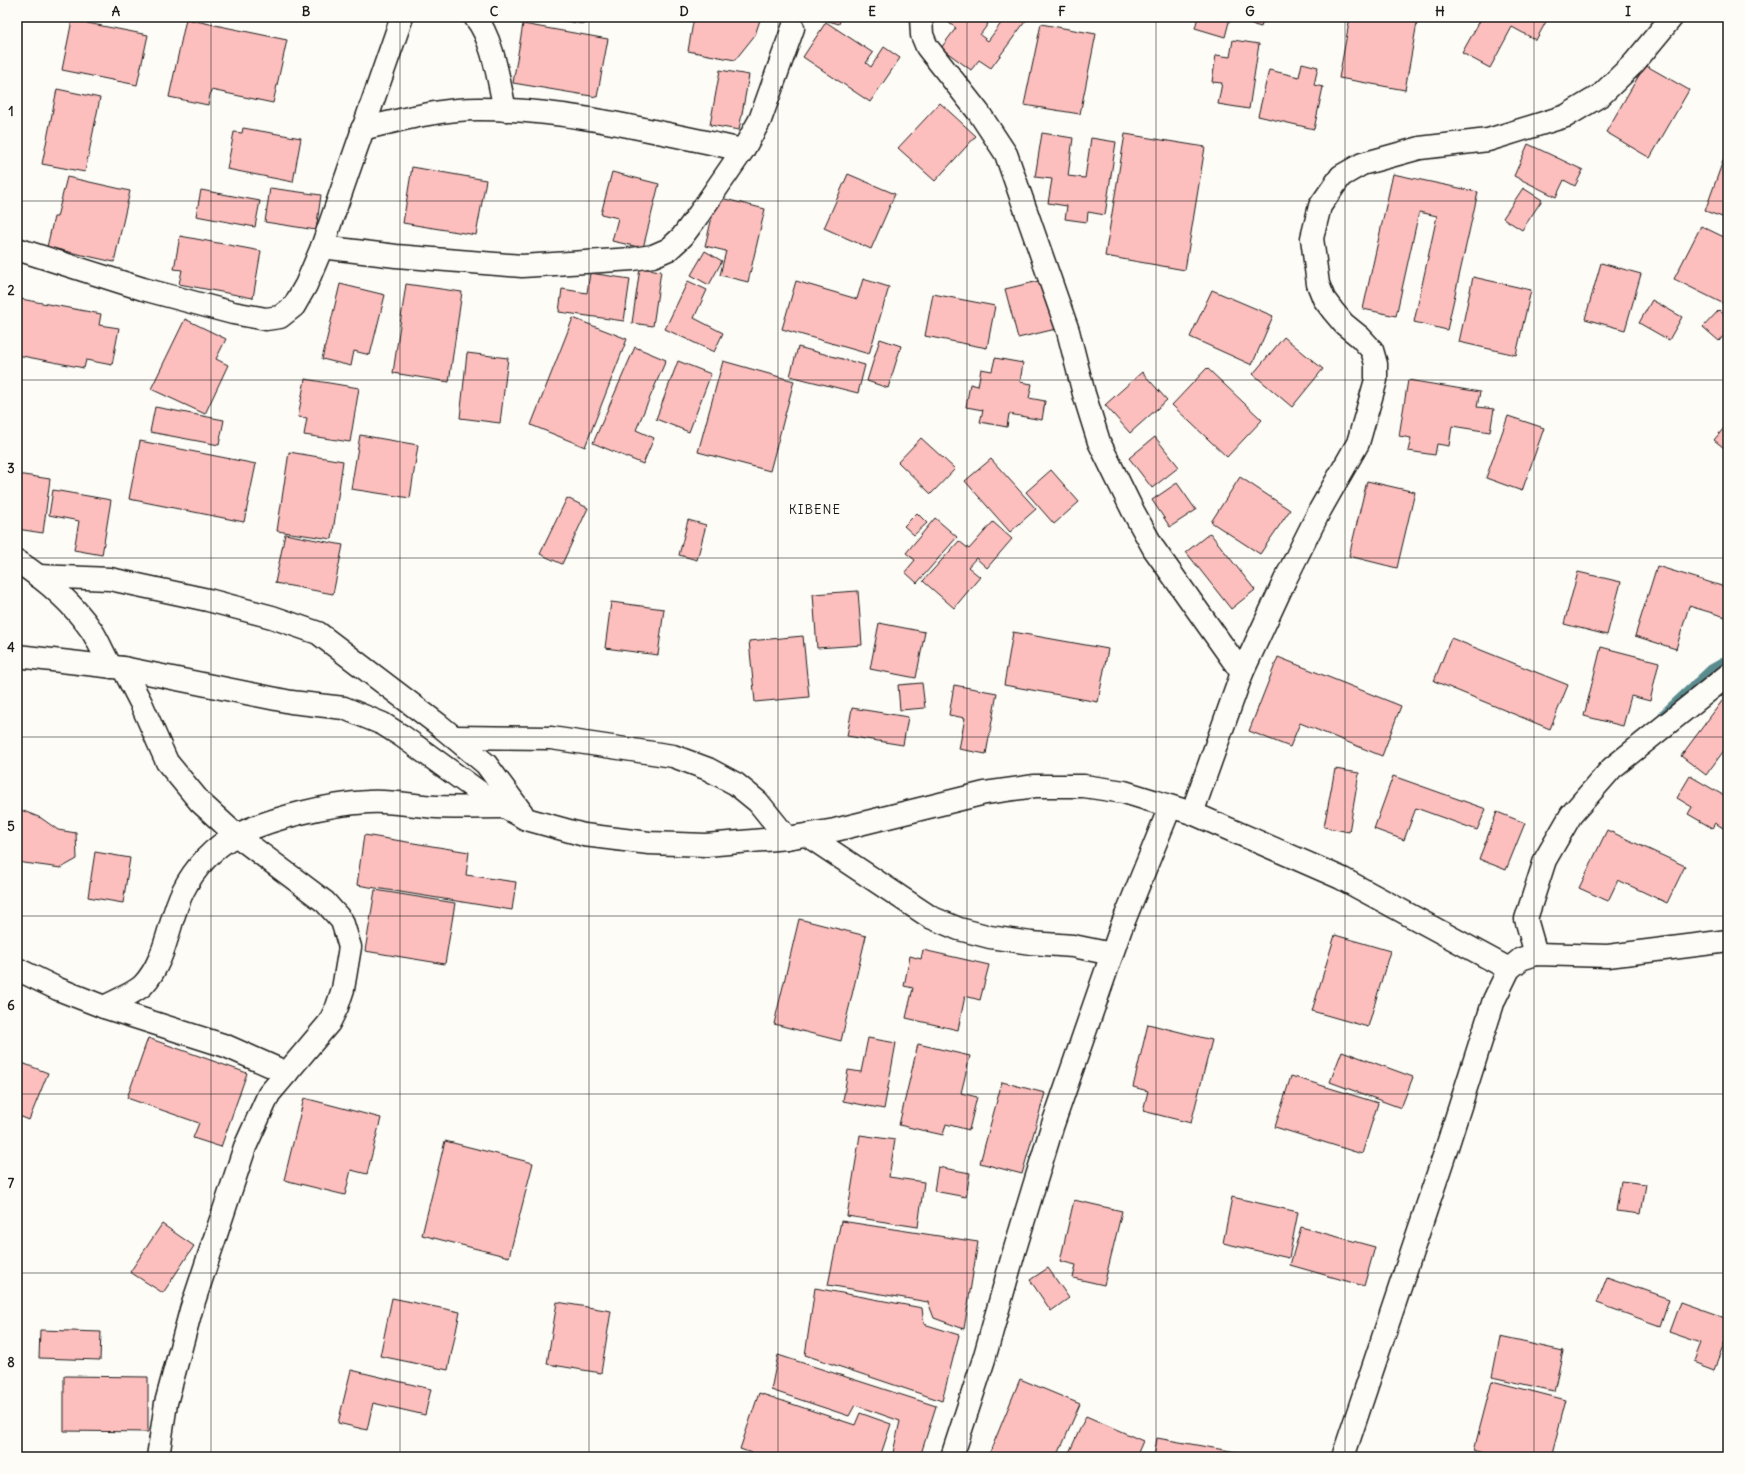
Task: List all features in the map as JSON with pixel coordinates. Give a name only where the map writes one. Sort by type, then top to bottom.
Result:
[{"type":"street","points":[[17,250],[143,289],[233,313],[266,319],[280,317],[294,306],[306,285],[322,247],[362,128],[402,17]]},
{"type":"street","points":[[475,17],[480,22],[492,53],[505,110]]},
{"type":"street","points":[[921,17],[922,35],[927,47],[979,113],[1006,154],[1068,331],[1084,394],[1099,442],[1133,511],[1154,549],[1242,673]]},
{"type":"street","points":[[1192,813],[1242,673],[1316,517],[1358,443],[1376,380],[1376,364],[1372,350],[1360,337],[1344,324],[1333,311],[1324,299],[1318,284],[1312,238],[1320,206],[1341,176],[1362,164],[1420,148],[1488,140],[1566,116],[1601,95],[1634,63],[1672,17]]},
{"type":"street","points":[[322,247],[396,256],[522,266],[633,259],[653,256],[669,249],[682,237],[723,180],[743,150],[760,120],[793,28]]},
{"type":"street","points":[[362,128],[425,114],[478,109],[505,110],[550,113],[590,119],[743,150]]},
{"type":"street","points":[[17,561],[70,602],[141,703],[167,762],[200,802],[236,835],[325,902],[342,921],[350,948],[343,989],[337,1008],[329,1023],[270,1094],[245,1148],[192,1310],[166,1403],[158,1457]]},
{"type":"street","points":[[38,576],[110,579],[215,602],[272,617],[318,633],[454,737],[486,764],[526,819]]},
{"type":"street","points":[[17,656],[117,667],[291,702],[344,708],[370,718],[402,736],[482,794],[526,819],[584,835],[648,843],[706,846],[797,836],[835,830],[985,793],[1035,786],[1084,786],[1124,792],[1192,813],[1341,878],[1509,969]]},
{"type":"street","points":[[1536,954],[1526,919],[1545,860],[1571,815],[1612,768],[1728,674]]},
{"type":"street","points":[[454,737],[551,738],[673,756],[708,769],[736,784],[797,836],[930,917],[959,930],[990,937],[1031,943],[1073,946],[1112,954]]},
{"type":"street","points":[[104,1007],[142,986],[158,964],[175,908],[184,890],[199,867],[219,847],[236,835],[271,822],[319,809],[369,802],[438,807],[505,807]]},
{"type":"street","points":[[952,1457],[984,1359],[1014,1252],[1052,1127],[1112,954],[1170,806]]},
{"type":"street","points":[[1343,1457],[1447,1147],[1494,1000],[1509,969],[1521,959],[1536,954],[1608,956],[1728,940]]},
{"type":"street","points":[[17,969],[58,989],[104,1007],[226,1046],[287,1073]]},
{"type":"building","points":[[541,17],[585,17],[584,24]]},
{"type":"building","points":[[694,17],[761,17],[755,35],[735,60],[688,51]]},
{"type":"building","points":[[815,17],[841,17],[839,24]]},
{"type":"building","points":[[953,17],[979,17],[988,24],[980,35],[988,41],[1002,22],[994,17],[1025,17],[1027,19],[991,68],[979,60],[971,70],[941,48],[956,28],[949,23]]},
{"type":"building","points":[[1198,17],[1264,17],[1261,27],[1230,18],[1225,37],[1195,28]]},
{"type":"building","points":[[1350,17],[1418,17],[1405,90],[1339,78]]},
{"type":"building","points":[[1482,17],[1548,18],[1536,40],[1512,27],[1490,68],[1462,53]]},
{"type":"building","points":[[186,19],[287,40],[273,103],[211,90],[208,105],[169,97]]},
{"type":"building","points":[[72,20],[148,35],[137,85],[62,70]]},
{"type":"building","points":[[826,22],[873,53],[866,63],[871,67],[884,47],[900,58],[870,102],[803,57]]},
{"type":"building","points":[[523,24],[608,39],[597,97],[513,83]]},
{"type":"building","points":[[1041,24],[1096,34],[1080,114],[1024,105]]},
{"type":"building","points":[[1233,40],[1259,44],[1249,109],[1218,104],[1222,83],[1212,82],[1216,55],[1230,57]]},
{"type":"building","points":[[1302,63],[1318,67],[1314,85],[1323,87],[1314,129],[1258,116],[1269,70],[1299,77]]},
{"type":"building","points":[[1645,65],[1689,90],[1650,158],[1606,132]]},
{"type":"building","points":[[720,70],[749,75],[739,130],[710,125]]},
{"type":"building","points":[[57,89],[100,98],[85,172],[42,164]]},
{"type":"building","points":[[940,103],[976,136],[935,181],[898,148]]},
{"type":"building","points":[[243,128],[301,138],[293,182],[227,169],[234,132],[242,133]]},
{"type":"building","points":[[1042,133],[1073,138],[1068,176],[1085,178],[1091,138],[1116,142],[1105,215],[1088,212],[1087,222],[1065,219],[1067,206],[1048,203],[1052,179],[1035,177]]},
{"type":"building","points":[[1125,134],[1205,147],[1185,270],[1105,256]]},
{"type":"building","points":[[1528,144],[1583,170],[1575,186],[1564,180],[1556,197],[1514,176]]},
{"type":"building","points":[[1728,147],[1728,219],[1705,211]]},
{"type":"building","points":[[412,167],[486,180],[476,235],[403,223]]},
{"type":"building","points":[[612,172],[659,184],[643,248],[612,241],[618,218],[601,214]]},
{"type":"building","points":[[848,174],[895,194],[871,249],[824,228]]},
{"type":"building","points":[[1393,174],[1478,192],[1447,330],[1414,322],[1437,216],[1419,212],[1396,316],[1363,309]]},
{"type":"building","points":[[67,177],[130,191],[114,262],[47,247],[54,217],[57,217]]},
{"type":"building","points":[[270,188],[321,195],[316,230],[265,222]]},
{"type":"building","points":[[1523,188],[1542,200],[1522,230],[1503,218]]},
{"type":"building","points":[[201,190],[260,201],[255,227],[196,216]]},
{"type":"building","points":[[717,197],[765,209],[748,282],[720,275],[726,251],[705,246]]},
{"type":"building","points":[[1701,226],[1728,239],[1728,306],[1674,279]]},
{"type":"building","points":[[180,236],[261,251],[253,298],[179,284],[182,270],[174,269]]},
{"type":"building","points":[[705,251],[722,261],[709,285],[691,275]]},
{"type":"building","points":[[1601,263],[1641,274],[1625,330],[1585,319]]},
{"type":"building","points":[[640,268],[661,271],[653,326],[632,323]]},
{"type":"building","points":[[590,273],[630,279],[624,321],[559,312],[562,289],[587,293]]},
{"type":"building","points":[[1473,277],[1531,290],[1516,355],[1459,342]]},
{"type":"building","points":[[863,279],[889,287],[869,354],[782,329],[796,281],[857,299]]},
{"type":"building","points":[[1043,280],[1056,329],[1018,338],[1005,289]]},
{"type":"building","points":[[688,281],[707,290],[694,318],[723,333],[714,352],[665,329]]},
{"type":"building","points":[[340,284],[385,295],[370,355],[354,351],[351,366],[322,359]]},
{"type":"building","points":[[406,284],[462,292],[449,382],[393,373]]},
{"type":"building","points":[[1212,290],[1273,316],[1252,365],[1190,337]]},
{"type":"building","points":[[933,294],[995,306],[987,348],[925,336]]},
{"type":"building","points":[[21,299],[101,314],[99,325],[119,328],[112,365],[86,360],[84,368],[17,355],[17,319]]},
{"type":"building","points":[[1652,300],[1682,317],[1669,340],[1639,323]]},
{"type":"building","points":[[1719,310],[1728,318],[1728,331],[1719,341],[1703,327]]},
{"type":"building","points":[[573,318],[627,339],[585,447],[531,425]]},
{"type":"building","points":[[185,319],[226,339],[216,359],[228,365],[205,414],[151,389]]},
{"type":"building","points":[[1284,337],[1323,369],[1292,407],[1253,374]]},
{"type":"building","points":[[880,339],[901,346],[888,388],[867,381]]},
{"type":"building","points":[[635,347],[666,360],[636,430],[654,438],[643,464],[593,443]]},
{"type":"building","points":[[798,347],[865,365],[858,393],[790,376]]},
{"type":"building","points":[[467,353],[508,358],[500,423],[460,418]]},
{"type":"building","points":[[995,358],[1023,363],[1020,382],[1032,384],[1029,398],[1045,401],[1042,420],[1009,414],[1007,427],[980,422],[983,410],[966,407],[970,384],[978,386],[981,369],[992,371]]},
{"type":"building","points":[[678,361],[711,374],[689,432],[656,419]]},
{"type":"building","points":[[723,361],[794,381],[770,471],[698,452]]},
{"type":"building","points":[[1207,368],[1262,420],[1227,457],[1172,405]]},
{"type":"building","points":[[1142,372],[1167,400],[1130,433],[1105,405]]},
{"type":"building","points":[[305,379],[359,388],[350,442],[304,435],[307,418],[298,417]]},
{"type":"building","points":[[1408,380],[1480,392],[1477,407],[1494,409],[1490,432],[1452,426],[1449,446],[1437,444],[1435,455],[1408,451],[1411,438],[1399,436]]},
{"type":"building","points":[[155,407],[224,420],[219,445],[150,432]]},
{"type":"building","points":[[1508,416],[1544,428],[1522,491],[1486,478]]},
{"type":"building","points":[[1728,423],[1728,451],[1714,440]]},
{"type":"building","points":[[360,435],[418,445],[410,498],[351,489]]},
{"type":"building","points":[[1155,437],[1179,467],[1152,488],[1129,458]]},
{"type":"building","points":[[921,438],[955,469],[931,494],[898,462]]},
{"type":"building","points":[[140,441],[256,464],[244,522],[129,499]]},
{"type":"building","points":[[289,452],[343,461],[332,539],[277,531]]},
{"type":"building","points":[[991,459],[1036,509],[1010,532],[965,481]]},
{"type":"building","points":[[1051,470],[1079,502],[1054,524],[1026,492]]},
{"type":"building","points":[[17,474],[50,479],[43,533],[17,529]]},
{"type":"building","points":[[1240,477],[1290,510],[1260,554],[1211,522]]},
{"type":"building","points":[[1367,481],[1415,492],[1397,568],[1349,556]]},
{"type":"building","points":[[1177,483],[1196,510],[1170,527],[1152,500]]},
{"type":"building","points":[[53,490],[111,500],[102,555],[74,550],[79,521],[49,515]]},
{"type":"building","points":[[567,498],[588,508],[562,564],[540,554]]},
{"type":"building","points":[[917,513],[927,523],[914,535],[904,526]]},
{"type":"building","points":[[935,518],[957,537],[917,583],[905,572],[915,560],[906,553]]},
{"type":"building","points":[[688,520],[706,525],[697,560],[679,555]]},
{"type":"building","points":[[993,522],[1012,539],[987,568],[976,558],[968,567],[980,577],[954,608],[923,581],[959,541],[969,549]]},
{"type":"building","points":[[1210,533],[1255,590],[1231,609],[1186,552]]},
{"type":"building","points":[[285,534],[343,545],[333,594],[275,583]]},
{"type":"building","points":[[1657,566],[1728,588],[1728,612],[1726,617],[1689,606],[1676,649],[1635,636]]},
{"type":"building","points":[[1578,572],[1621,582],[1607,635],[1564,624]]},
{"type":"building","points":[[858,591],[862,645],[817,648],[813,594]]},
{"type":"building","points":[[611,602],[664,609],[658,655],[605,648]]},
{"type":"building","points":[[879,623],[925,632],[916,678],[870,669]]},
{"type":"building","points":[[1013,632],[1108,649],[1098,702],[1004,685]]},
{"type":"building","points":[[803,636],[809,697],[755,702],[749,641]]},
{"type":"building","points":[[1451,638],[1568,685],[1550,729],[1434,681]]},
{"type":"building","points":[[1601,647],[1659,662],[1650,701],[1631,696],[1623,726],[1584,716]]},
{"type":"building","points":[[1278,657],[1401,706],[1382,756],[1300,723],[1290,747],[1249,731]]},
{"type":"building","points":[[922,683],[925,708],[900,710],[898,685]]},
{"type":"building","points":[[954,685],[997,693],[986,754],[959,749],[965,718],[949,715]]},
{"type":"building","points":[[1728,693],[1728,745],[1706,775],[1681,756]]},
{"type":"building","points":[[852,708],[908,717],[903,745],[847,736]]},
{"type":"building","points":[[1335,769],[1359,773],[1349,832],[1324,827]]},
{"type":"building","points":[[1393,776],[1486,809],[1477,830],[1416,808],[1404,840],[1374,829]]},
{"type":"building","points":[[1690,776],[1728,798],[1728,831],[1715,823],[1712,828],[1688,814],[1692,807],[1677,798]]},
{"type":"building","points":[[17,803],[21,810],[41,818],[58,830],[76,833],[77,859],[61,868],[17,862]]},
{"type":"building","points":[[1497,812],[1525,823],[1506,870],[1479,859]]},
{"type":"building","points":[[1607,830],[1685,866],[1667,903],[1618,880],[1608,901],[1579,888]]},
{"type":"building","points":[[364,835],[469,852],[466,875],[516,882],[512,910],[357,885]]},
{"type":"building","points":[[95,852],[130,858],[123,903],[88,897]]},
{"type":"building","points":[[375,890],[455,903],[445,964],[365,951]]},
{"type":"building","points":[[799,919],[866,936],[841,1041],[774,1024]]},
{"type":"building","points":[[1335,935],[1390,951],[1368,1027],[1312,1011]]},
{"type":"building","points":[[923,950],[989,965],[980,1000],[965,996],[958,1030],[906,1018],[913,988],[904,986],[910,956],[921,959]]},
{"type":"building","points":[[1148,1024],[1212,1040],[1191,1123],[1143,1111],[1148,1091],[1133,1087]]},
{"type":"building","points":[[148,1038],[247,1073],[221,1147],[193,1138],[199,1123],[127,1098]]},
{"type":"building","points":[[868,1038],[896,1043],[884,1109],[843,1101],[848,1070],[861,1072]]},
{"type":"building","points":[[918,1044],[970,1056],[961,1093],[977,1097],[969,1130],[946,1124],[943,1135],[899,1125]]},
{"type":"building","points":[[1342,1051],[1413,1077],[1401,1108],[1330,1082]]},
{"type":"building","points":[[17,1061],[48,1073],[29,1120],[17,1115]]},
{"type":"building","points":[[1291,1076],[1378,1103],[1362,1154],[1275,1127]]},
{"type":"building","points":[[1002,1082],[1045,1093],[1022,1174],[980,1163]]},
{"type":"building","points":[[304,1098],[381,1118],[367,1174],[351,1170],[345,1195],[284,1180]]},
{"type":"building","points":[[860,1135],[895,1140],[889,1177],[924,1182],[918,1227],[847,1216]]},
{"type":"building","points":[[445,1141],[533,1163],[509,1257],[422,1235]]},
{"type":"building","points":[[938,1167],[970,1173],[966,1197],[934,1191]]},
{"type":"building","points":[[1621,1181],[1646,1184],[1641,1214],[1616,1211]]},
{"type":"building","points":[[1232,1197],[1298,1212],[1289,1258],[1223,1243]]},
{"type":"building","points":[[1074,1200],[1122,1211],[1104,1285],[1073,1278],[1076,1265],[1060,1261]]},
{"type":"building","points":[[841,1221],[978,1242],[964,1329],[934,1318],[928,1302],[828,1285]]},
{"type":"building","points":[[162,1224],[194,1246],[163,1293],[130,1272]]},
{"type":"building","points":[[1301,1227],[1375,1247],[1364,1286],[1290,1265]]},
{"type":"building","points":[[1048,1268],[1069,1298],[1051,1311],[1030,1280]]},
{"type":"building","points":[[1607,1277],[1669,1299],[1660,1326],[1597,1303]]},
{"type":"building","points":[[815,1288],[922,1308],[924,1324],[959,1335],[942,1401],[805,1355]]},
{"type":"building","points":[[392,1298],[460,1312],[448,1370],[380,1356]]},
{"type":"building","points":[[557,1302],[611,1311],[601,1373],[547,1364]]},
{"type":"building","points":[[1680,1302],[1728,1319],[1728,1336],[1715,1369],[1694,1361],[1701,1343],[1669,1332]]},
{"type":"building","points":[[40,1330],[101,1332],[100,1360],[39,1358]]},
{"type":"building","points":[[1500,1337],[1563,1351],[1554,1391],[1492,1377]]},
{"type":"building","points":[[778,1355],[936,1406],[920,1457],[892,1457],[900,1421],[855,1405],[849,1416],[771,1390]]},
{"type":"building","points":[[351,1370],[431,1389],[425,1415],[373,1403],[367,1430],[338,1423]]},
{"type":"building","points":[[64,1376],[148,1377],[148,1432],[64,1431]]},
{"type":"building","points":[[1020,1379],[1080,1404],[1057,1457],[988,1457]]},
{"type":"building","points":[[1492,1381],[1566,1400],[1551,1457],[1500,1457],[1474,1450]]},
{"type":"building","points":[[759,1393],[855,1425],[860,1413],[891,1424],[880,1457],[763,1457],[740,1449]]},
{"type":"building","points":[[1086,1416],[1143,1441],[1136,1457],[1067,1457]]},
{"type":"building","points":[[1157,1438],[1264,1457],[1154,1457]]},
{"type":"waterway","points":[[1664,714],[1712,669],[1728,660]]},
{"type":"district","name":"KIBENE","points":[[815,509]]}]
